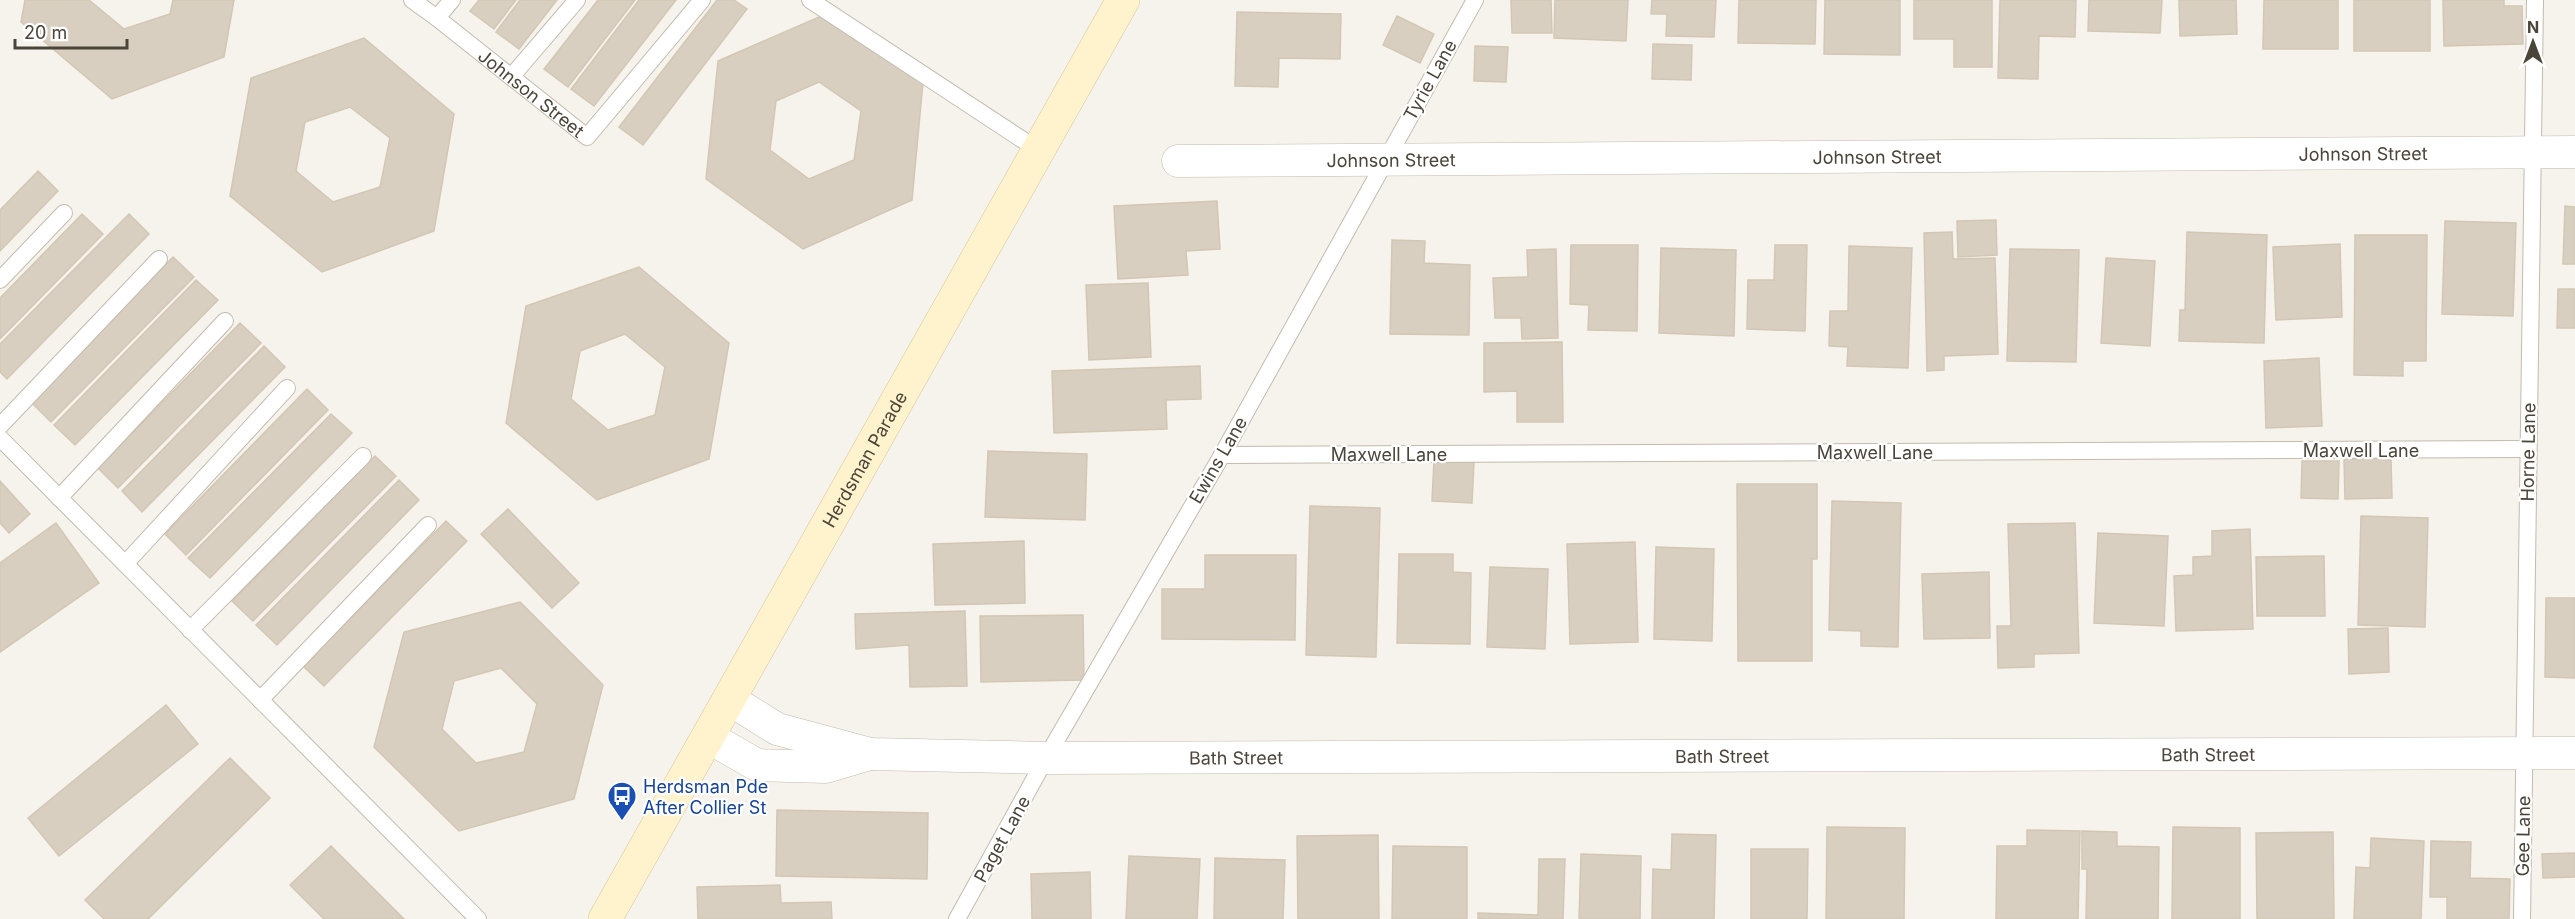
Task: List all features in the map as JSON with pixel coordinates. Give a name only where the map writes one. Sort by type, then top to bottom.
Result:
[{"type":"main road","name":"Herdsman Parade","points":[[605,919],[1122,0]]},
{"type":"street","name":"Johnson Street","points":[[1178,161],[2575,152]]},
{"type":"street","name":"Bath Street","points":[[729,699],[777,729],[870,754],[1046,758],[2575,753]]},
{"type":"street","name":"Bath Street","points":[[708,737],[757,765],[826,767],[870,754]]},
{"type":"lane","name":"Johnson Street","points":[[412,0],[438,18],[587,137],[702,0]]},
{"type":"lane","points":[[438,18],[452,0]]},
{"type":"lane","points":[[511,77],[577,0]]},
{"type":"lane","points":[[810,0],[1038,150]]},
{"type":"lane","name":"Tyrie Lane","points":[[1385,159],[1475,0]]},
{"type":"lane","name":"Horne Lane","points":[[2523,753],[2535,0]]},
{"type":"lane","name":"Ewins Lane","points":[[1046,758],[1222,455],[1385,159]]},
{"type":"lane","points":[[0,280],[64,213]]},
{"type":"lane","points":[[0,426],[159,258]]},
{"type":"lane","points":[[59,498],[225,321]]},
{"type":"lane","points":[[125,564],[287,388]]},
{"type":"lane","points":[[0,438],[478,919]]},
{"type":"lane","name":"Maxwell Lane","points":[[1222,455],[2528,449]]},
{"type":"lane","points":[[190,630],[363,456]]},
{"type":"lane","points":[[260,700],[428,525]]},
{"type":"lane","name":"Gee Lane","points":[[2522,919],[2523,753]]},
{"type":"lane","name":"Paget Lane","points":[[957,919],[1046,758]]},
{"type":"building","points":[[25,0],[89,0],[124,29],[170,14],[173,0],[234,0],[224,57],[112,99],[21,22]]},
{"type":"building","points":[[479,0],[516,0],[494,29],[470,11]]},
{"type":"building","points":[[520,0],[557,0],[519,49],[496,32]]},
{"type":"building","points":[[598,0],[635,0],[568,87],[544,69]]},
{"type":"building","points":[[639,0],[676,0],[594,106],[571,89]]},
{"type":"building","points":[[717,0],[734,0],[747,9],[643,145],[619,127]]},
{"type":"building","points":[[1511,0],[1551,0],[1552,33],[1512,33]]},
{"type":"building","points":[[1555,0],[1628,0],[1626,41],[1554,38]]},
{"type":"building","points":[[1652,0],[1716,0],[1714,37],[1666,36],[1667,14],[1651,14]]},
{"type":"building","points":[[1739,0],[1816,0],[1815,44],[1738,43]]},
{"type":"building","points":[[1825,0],[1900,0],[1900,55],[1824,54]]},
{"type":"building","points":[[1914,0],[1992,0],[1992,67],[1954,67],[1954,39],[1914,39]]},
{"type":"building","points":[[2000,0],[2076,0],[2075,37],[2039,36],[2038,79],[1998,78]]},
{"type":"building","points":[[2089,0],[2162,0],[2160,33],[2088,31]]},
{"type":"building","points":[[2179,0],[2236,0],[2237,34],[2180,36]]},
{"type":"building","points":[[2264,0],[2338,0],[2338,49],[2263,49]]},
{"type":"building","points":[[2354,0],[2430,0],[2430,51],[2354,51]]},
{"type":"building","points":[[2443,0],[2504,0],[2504,6],[2522,6],[2523,44],[2444,46]]},
{"type":"building","points":[[1237,12],[1341,14],[1340,59],[1279,58],[1278,87],[1235,86]]},
{"type":"building","points":[[828,13],[923,82],[912,200],[803,249],[706,179],[718,61]],"holes":[[[819,82],[861,111],[854,160],[809,179],[770,150],[776,101]]]},
{"type":"building","points":[[1397,16],[1434,34],[1420,63],[1383,45]]},
{"type":"building","points":[[364,38],[454,114],[434,231],[322,272],[230,196],[251,78]],"holes":[[[350,107],[390,138],[380,187],[333,202],[296,171],[305,122]]]},
{"type":"building","points":[[1653,44],[1692,45],[1691,80],[1652,79]]},
{"type":"building","points":[[1475,46],[1508,47],[1506,82],[1474,81]]},
{"type":"building","points":[[38,171],[58,191],[0,251],[0,210]]},
{"type":"building","points":[[1217,201],[1220,249],[1186,251],[1188,275],[1118,279],[1114,206]]},
{"type":"building","points":[[2565,206],[2575,207],[2575,264],[2563,264]]},
{"type":"building","points":[[82,214],[103,234],[0,339],[0,298]]},
{"type":"building","points":[[129,214],[149,234],[7,379],[0,372],[0,344]]},
{"type":"building","points":[[1996,220],[1997,255],[1958,257],[1957,221]]},
{"type":"building","points":[[2445,221],[2516,223],[2513,316],[2442,314]]},
{"type":"building","points":[[1952,232],[1953,259],[1995,258],[1998,354],[1944,356],[1944,370],[1927,371],[1924,233]]},
{"type":"building","points":[[2187,232],[2267,235],[2264,343],[2179,341],[2180,310],[2185,310]]},
{"type":"building","points":[[2355,235],[2427,235],[2426,361],[2403,361],[2403,376],[2354,375]]},
{"type":"building","points":[[1392,240],[1425,241],[1424,263],[1470,265],[1469,335],[1390,334]]},
{"type":"building","points":[[2340,244],[2342,317],[2276,320],[2273,247]]},
{"type":"building","points":[[1571,245],[1638,245],[1637,331],[1588,330],[1589,305],[1570,304]]},
{"type":"building","points":[[1775,245],[1807,245],[1805,331],[1747,329],[1748,280],[1774,280]]},
{"type":"building","points":[[1849,246],[1912,248],[1908,368],[1847,366],[1848,347],[1829,346],[1830,311],[1848,311]]},
{"type":"building","points":[[1661,248],[1736,250],[1734,336],[1659,333]]},
{"type":"building","points":[[1556,249],[1558,338],[1522,339],[1521,318],[1495,318],[1493,278],[1528,277],[1527,250]]},
{"type":"building","points":[[2010,249],[2079,250],[2076,362],[2007,361]]},
{"type":"building","points":[[173,257],[194,277],[51,422],[30,401]]},
{"type":"building","points":[[2106,258],[2155,261],[2150,346],[2101,343]]},
{"type":"building","points":[[639,267],[729,343],[709,459],[597,500],[506,423],[526,306]],"holes":[[[625,334],[665,367],[655,415],[608,430],[571,399],[580,351]]]},
{"type":"building","points":[[196,280],[218,300],[75,445],[54,425]]},
{"type":"building","points":[[1148,283],[1151,357],[1089,360],[1086,285]]},
{"type":"building","points":[[2558,289],[2575,289],[2575,328],[2557,328]]},
{"type":"building","points":[[240,323],[261,343],[118,488],[98,468]]},
{"type":"building","points":[[1562,342],[1563,422],[1517,422],[1517,391],[1484,392],[1484,343]]},
{"type":"building","points":[[264,346],[285,367],[142,512],[122,491]]},
{"type":"building","points":[[2319,358],[2322,426],[2266,428],[2264,361]]},
{"type":"building","points":[[1200,366],[1201,399],[1166,400],[1167,429],[1054,433],[1052,371]]},
{"type":"building","points":[[307,389],[328,410],[186,555],[165,534]]},
{"type":"building","points":[[331,414],[352,433],[210,578],[188,558]]},
{"type":"building","points":[[988,451],[1087,454],[1085,520],[985,517]]},
{"type":"building","points":[[375,456],[396,476],[253,621],[232,601]]},
{"type":"building","points":[[2391,458],[2392,498],[2345,499],[2344,459]]},
{"type":"building","points":[[1434,460],[1474,461],[1472,503],[1432,501]]},
{"type":"building","points":[[2302,461],[2339,461],[2338,499],[2301,498]]},
{"type":"building","points":[[399,480],[419,500],[277,645],[256,625]]},
{"type":"building","points":[[0,481],[30,514],[9,533],[0,523]]},
{"type":"building","points":[[1737,484],[1817,484],[1817,559],[1812,559],[1812,661],[1738,661]]},
{"type":"building","points":[[1832,501],[1901,503],[1898,647],[1861,646],[1861,631],[1829,630]]},
{"type":"building","points":[[1310,506],[1380,508],[1376,657],[1306,655]]},
{"type":"building","points":[[508,509],[579,583],[552,608],[481,534]]},
{"type":"building","points":[[2361,516],[2428,518],[2425,627],[2358,625]]},
{"type":"building","points":[[446,521],[467,541],[324,686],[303,666]]},
{"type":"building","points":[[56,523],[99,583],[0,652],[0,563]]},
{"type":"building","points":[[2075,523],[2079,653],[2034,654],[2034,667],[1998,668],[1997,626],[2011,626],[2008,524]]},
{"type":"building","points":[[2250,529],[2253,629],[2176,631],[2174,576],[2193,575],[2193,557],[2212,556],[2212,531]]},
{"type":"building","points":[[2098,533],[2168,536],[2164,626],[2094,623]]},
{"type":"building","points":[[1024,541],[1025,603],[935,605],[933,544]]},
{"type":"building","points":[[1635,542],[1638,642],[1570,644],[1567,544]]},
{"type":"building","points":[[1656,547],[1714,549],[1712,641],[1654,639]]},
{"type":"building","points":[[1399,554],[1453,554],[1453,572],[1471,573],[1470,644],[1397,643]]},
{"type":"building","points":[[1205,555],[1296,555],[1295,640],[1162,639],[1162,589],[1205,589]]},
{"type":"building","points":[[2324,556],[2325,616],[2257,616],[2256,557]]},
{"type":"building","points":[[1490,567],[1548,569],[1545,649],[1487,647]]},
{"type":"building","points":[[1989,572],[1990,638],[1924,639],[1922,574]]},
{"type":"building","points":[[2546,598],[2575,598],[2575,678],[2545,677]]},
{"type":"building","points":[[520,602],[603,685],[574,799],[459,831],[374,747],[404,632]],"holes":[[[501,668],[537,704],[524,752],[476,763],[442,729],[454,681]]]},
{"type":"building","points":[[965,611],[967,686],[910,687],[909,645],[856,649],[855,614]]},
{"type":"building","points":[[1083,615],[1084,680],[981,682],[980,616]]},
{"type":"building","points":[[2388,628],[2389,672],[2349,674],[2348,629]]},
{"type":"building","points":[[166,705],[198,744],[59,856],[28,818]]},
{"type":"building","points":[[230,758],[270,798],[148,919],[104,919],[85,900]]},
{"type":"building","points":[[777,810],[928,813],[927,879],[776,876]]},
{"type":"building","points":[[1827,827],[1905,828],[1904,919],[1826,919]]},
{"type":"building","points":[[2173,827],[2240,828],[2240,919],[2172,919]]},
{"type":"building","points":[[2027,830],[2080,831],[2078,919],[1996,919],[1997,846],[2027,846]]},
{"type":"building","points":[[2082,831],[2117,832],[2117,846],[2159,847],[2158,919],[2086,919],[2087,869],[2082,869]]},
{"type":"building","points":[[2333,832],[2334,919],[2257,919],[2256,833]]},
{"type":"building","points":[[1672,834],[1716,835],[1714,919],[1652,919],[1653,869],[1671,870]]},
{"type":"building","points":[[1378,835],[1379,919],[1298,919],[1297,836]]},
{"type":"building","points":[[2371,838],[2424,841],[2421,919],[2354,919],[2356,867],[2370,868]]},
{"type":"building","points":[[2431,841],[2471,842],[2470,878],[2510,879],[2509,919],[2447,919],[2447,897],[2430,897]]},
{"type":"building","points":[[331,846],[404,919],[324,919],[290,885]]},
{"type":"building","points":[[1393,846],[1467,847],[1467,919],[1392,919]]},
{"type":"building","points":[[1751,849],[1808,849],[1807,919],[1751,919]]},
{"type":"building","points":[[2575,853],[2575,877],[2543,878],[2542,854]]},
{"type":"building","points":[[1581,854],[1641,856],[1640,919],[1579,919]]},
{"type":"building","points":[[1129,856],[1200,859],[1197,919],[1126,919]]},
{"type":"building","points":[[1215,858],[1285,860],[1283,919],[1214,919]]},
{"type":"building","points":[[1539,859],[1565,859],[1563,919],[1478,919],[1478,913],[1538,915]]},
{"type":"building","points":[[1090,872],[1091,919],[1032,919],[1031,874]]},
{"type":"building","points":[[780,885],[781,903],[831,902],[832,919],[698,919],[697,887]]},
{"type":"place","name":"Herdsman Pde After Collier St","points":[[622,822]]}]
